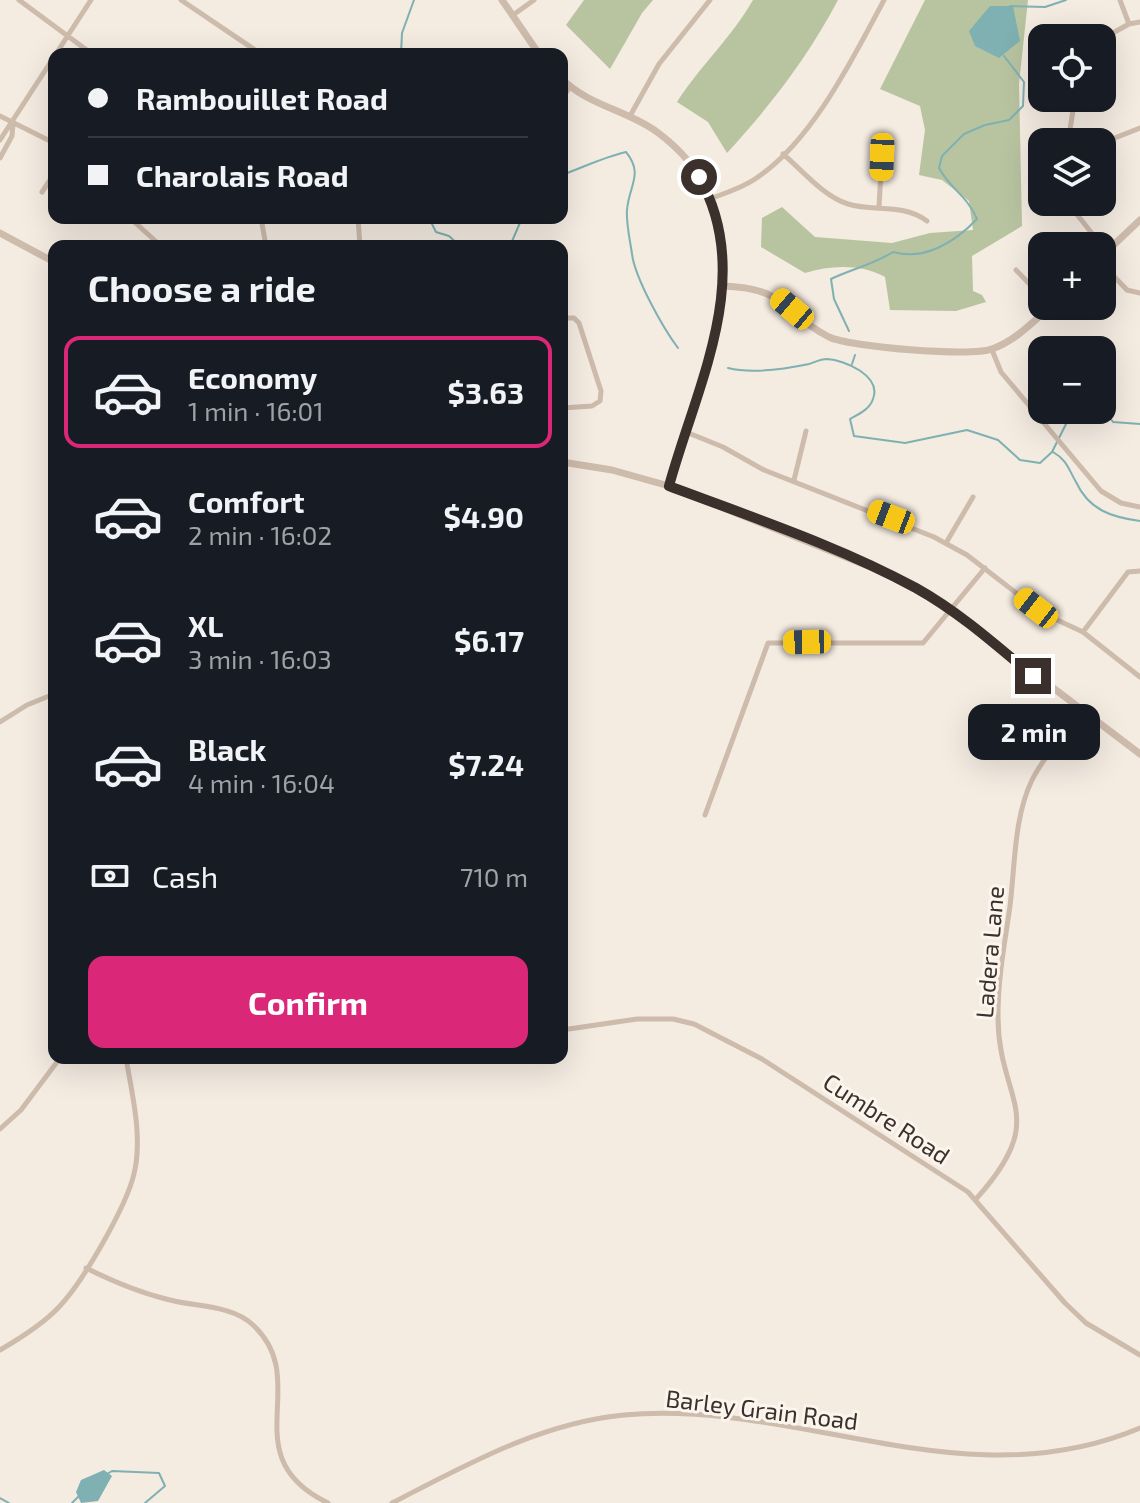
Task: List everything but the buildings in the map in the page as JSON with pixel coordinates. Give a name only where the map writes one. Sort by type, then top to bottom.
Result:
[{"type":"street","points":[[19,0],[84,48]]},
{"type":"street","points":[[58,48],[91,0]]},
{"type":"street","points":[[181,0],[252,48]]},
{"type":"street","points":[[502,0],[535,48]]},
{"type":"street","points":[[513,15],[534,0]]},
{"type":"street","points":[[629,117],[659,64],[710,0]]},
{"type":"street","points":[[710,199],[755,179],[783,154],[830,97],[884,0]]},
{"type":"street","points":[[1120,0],[1129,24]]},
{"type":"street","points":[[1116,31],[1140,22]]},
{"type":"street","points":[[0,140],[48,65]]},
{"type":"street","points":[[568,90],[570,87],[656,131],[687,160],[710,199],[720,236],[722,286],[715,339],[669,486]]},
{"type":"street","points":[[0,116],[48,140]]},
{"type":"street","points":[[0,158],[12,136],[13,122]]},
{"type":"street","points":[[1116,137],[1140,128]]},
{"type":"street","points":[[878,136],[882,154],[879,207]]},
{"type":"street","points":[[783,154],[838,200],[912,213],[927,221]]},
{"type":"street","points":[[42,192],[48,183]]},
{"type":"street","points":[[1116,239],[1140,220]]},
{"type":"street","points":[[137,224],[154,240]]},
{"type":"street","points":[[0,233],[48,259]]},
{"type":"street","points":[[1016,270],[1028,282]]},
{"type":"street","points":[[1116,279],[1127,290],[1140,293]]},
{"type":"street","points":[[722,286],[768,292],[808,323],[839,341],[958,352],[992,350],[1014,338],[1035,320]]},
{"type":"street","points":[[568,318],[574,318],[579,323],[601,391],[600,401],[592,406],[568,408]]},
{"type":"street","points":[[992,350],[1001,372],[1101,491],[1121,503],[1140,507]]},
{"type":"street","points":[[794,480],[806,431]]},
{"type":"street","points":[[686,432],[946,543],[985,568],[1042,613],[1083,632],[1140,677]]},
{"type":"street","points":[[568,463],[612,470],[669,486],[864,564],[918,589],[952,611],[1140,754]]},
{"type":"street","points":[[946,543],[973,497]]},
{"type":"street","points":[[705,815],[768,643],[923,643],[985,568]]},
{"type":"street","points":[[1083,632],[1128,572],[1140,571]]},
{"type":"street","points":[[0,722],[48,696]]},
{"type":"street","name":"Ladera Lane","points":[[976,1199],[1003,1167],[1017,1131],[1018,1105],[1001,1047],[998,1020],[999,983],[1020,820],[1031,782],[1081,711]]},
{"type":"street","name":"Cumbre Road","points":[[568,1029],[650,1018],[694,1024],[815,1092],[976,1199],[1065,1303],[1086,1323],[1140,1355]]},
{"type":"street","points":[[0,1129],[21,1110],[56,1064]]},
{"type":"street","points":[[0,1350],[58,1308],[118,1214],[134,1174],[136,1123],[127,1064]]},
{"type":"street","points":[[86,1268],[130,1289],[236,1314],[256,1327],[269,1343],[277,1365],[280,1456],[302,1489],[328,1503]]},
{"type":"street","name":"Barley Grain Road","points":[[392,1503],[531,1436],[576,1422],[615,1416],[665,1414],[724,1419],[1002,1458],[1078,1448],[1140,1428]]},
{"type":"green space","points":[[584,0],[653,0],[642,13],[610,69],[566,25]]},
{"type":"green space","points":[[753,0],[838,0],[788,80],[727,153],[708,122],[677,102]]},
{"type":"green space","points":[[925,0],[1028,0],[1019,84],[1022,226],[972,256],[973,291],[982,295],[986,302],[956,311],[890,310],[885,277],[846,267],[805,273],[761,247],[762,218],[782,207],[815,237],[892,243],[930,233],[973,230],[969,201],[942,180],[919,175],[925,130],[920,106],[880,89]]},
{"type":"water","points":[[990,6],[1013,6],[1020,41],[999,58],[975,46],[969,31]]},
{"type":"water","points":[[104,1470],[112,1476],[98,1501],[81,1503],[76,1492],[81,1480]]},
{"type":"waterway","points":[[401,48],[402,33],[414,0]]},
{"type":"waterway","points":[[1010,6],[1045,7],[1066,0]]},
{"type":"waterway","points":[[849,331],[834,299],[831,279],[893,252],[917,254],[939,248],[977,219],[939,168],[942,156],[964,134],[1009,120],[1023,106],[1024,82],[1004,56]]},
{"type":"waterway","points":[[568,173],[626,152],[635,173],[627,215],[634,264],[650,302],[678,348]]},
{"type":"waterway","points":[[432,224],[436,232],[453,240]]},
{"type":"waterway","points":[[513,240],[519,224]]},
{"type":"waterway","points":[[852,364],[855,355]]},
{"type":"waterway","points":[[728,368],[768,370],[827,359],[852,366],[867,376],[874,391],[869,406],[850,419],[854,436],[905,443],[967,430],[998,440],[1020,460],[1040,463],[1052,452],[1066,424]]},
{"type":"waterway","points":[[1116,422],[1140,424]]},
{"type":"waterway","points":[[1053,452],[1064,461],[1081,492],[1094,506],[1110,514],[1140,521]]},
{"type":"waterway","points":[[107,1474],[112,1471],[159,1473],[165,1486],[145,1503]]},
{"type":"waterway","points":[[72,1503],[80,1495]]},
{"type":"waterway","points":[[0,1498],[9,1503]]},
{"type":"route","points":[[699,177],[710,199],[720,236],[721,302],[715,339],[669,486],[864,564],[918,589],[952,611],[1033,676]]}]
